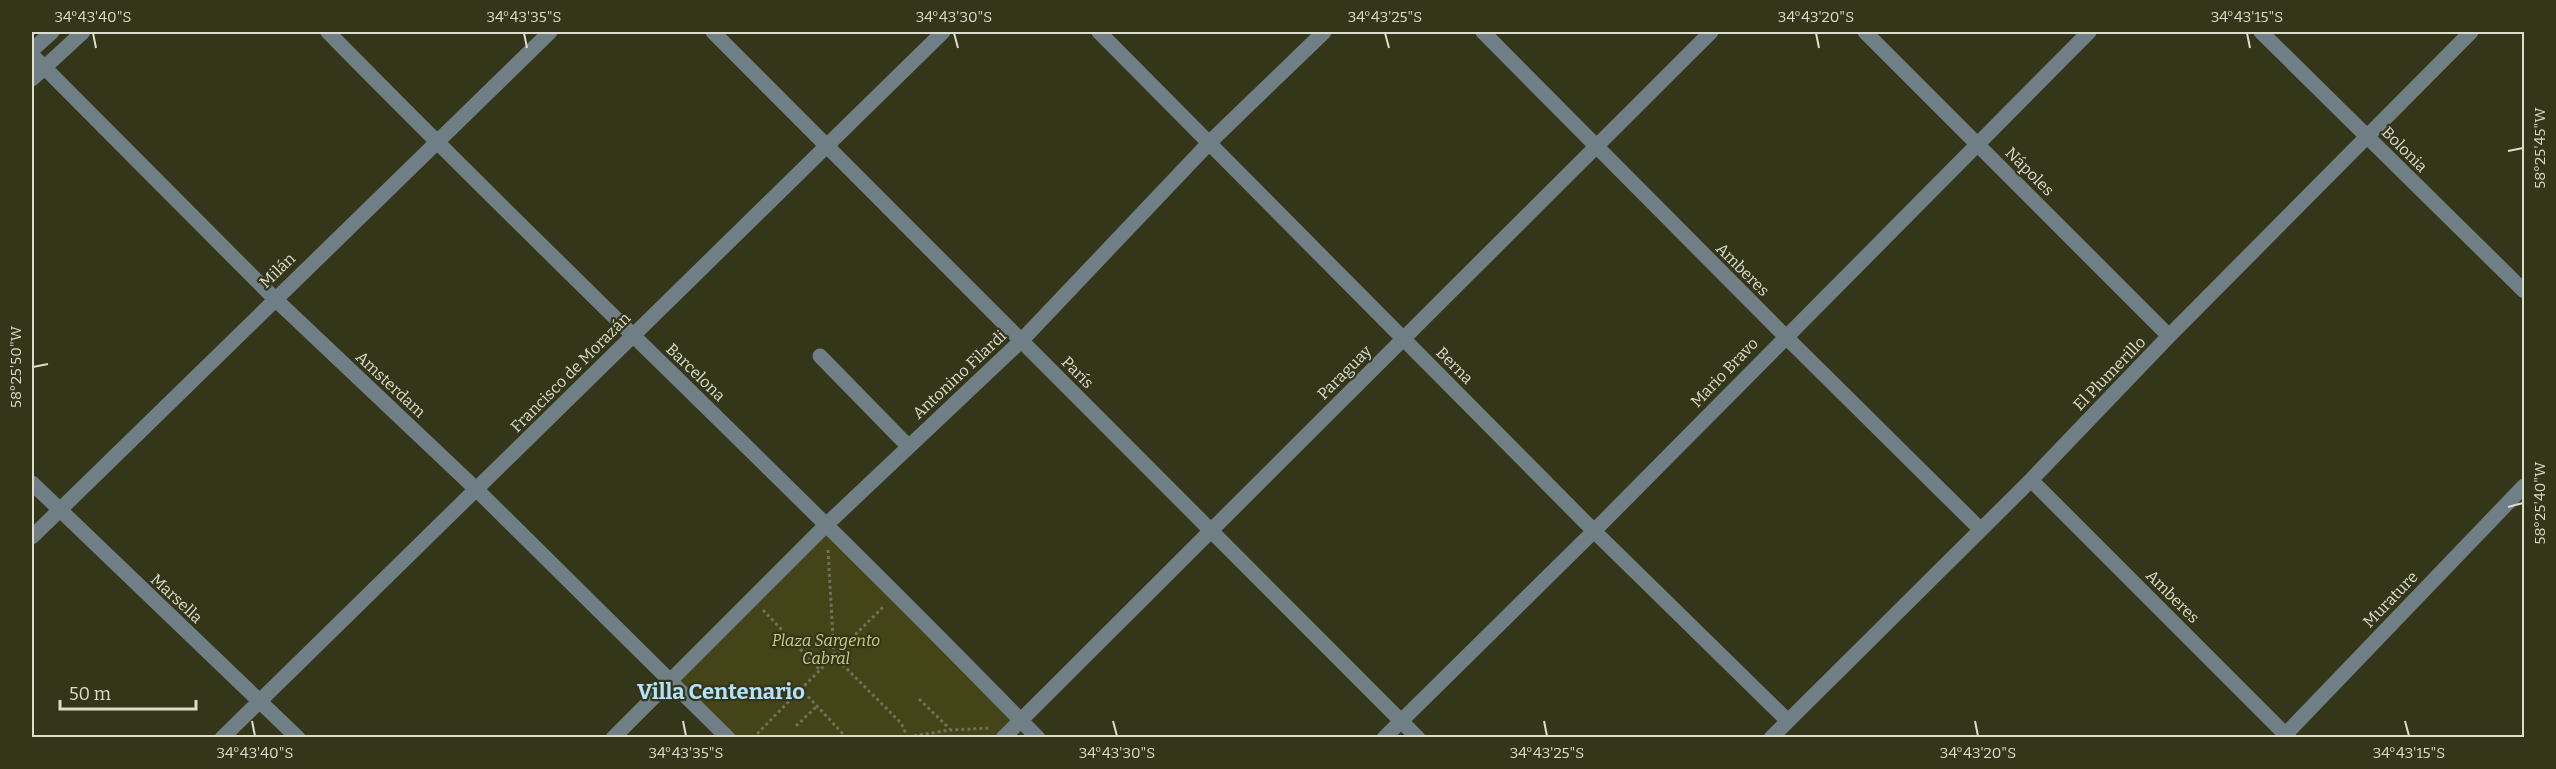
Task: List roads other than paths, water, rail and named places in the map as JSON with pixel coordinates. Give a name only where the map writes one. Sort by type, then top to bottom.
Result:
[{"type":"street","points":[[32,52],[52,32]]},
{"type":"street","points":[[32,79],[83,32]]},
{"type":"street","name":"Barcelona","points":[[328,32],[437,143],[896,594],[1013,728],[1038,738]]},
{"type":"street","name":"Milán","points":[[32,537],[57,509],[550,32]]},
{"type":"street","name":"París","points":[[713,32],[1418,738]]},
{"type":"street","name":"Francisco de Morazán","points":[[222,738],[943,32]]},
{"type":"street","name":"Berna","points":[[1099,32],[1594,531],[1788,720]]},
{"type":"street","name":"Antonino Filardi","points":[[613,738],[675,685],[752,599],[826,525],[1022,340],[1210,142],[1324,32]]},
{"type":"street","name":"Amberes","points":[[1483,32],[1980,529]]},
{"type":"street","name":"Paraguay","points":[[1013,728],[1711,32]]},
{"type":"street","name":"Nápoles","points":[[1865,32],[2169,336]]},
{"type":"street","name":"Mario Bravo","points":[[1384,738],[1594,531],[2089,32]]},
{"type":"street","name":"Bolonia","points":[[2261,32],[2524,291]]},
{"type":"street","name":"El Plumerillo","points":[[1771,738],[2031,480],[2366,135],[2471,32]]},
{"type":"street","name":"Amsterdam","points":[[32,52],[44,68],[274,298],[477,490],[728,738]]},
{"type":"street","points":[[820,356],[909,447]]},
{"type":"street","name":"Amberes","points":[[2031,480],[2285,736]]},
{"type":"street","name":"Marsella","points":[[32,483],[298,738]]},
{"type":"street","name":"Murature","points":[[2285,736],[2524,486]]},
{"type":"district","name":"Villa Centenario","points":[[721,691]]},
{"type":"park label","name":"Plaza Sargento Cabral","points":[[826,649]]}]
